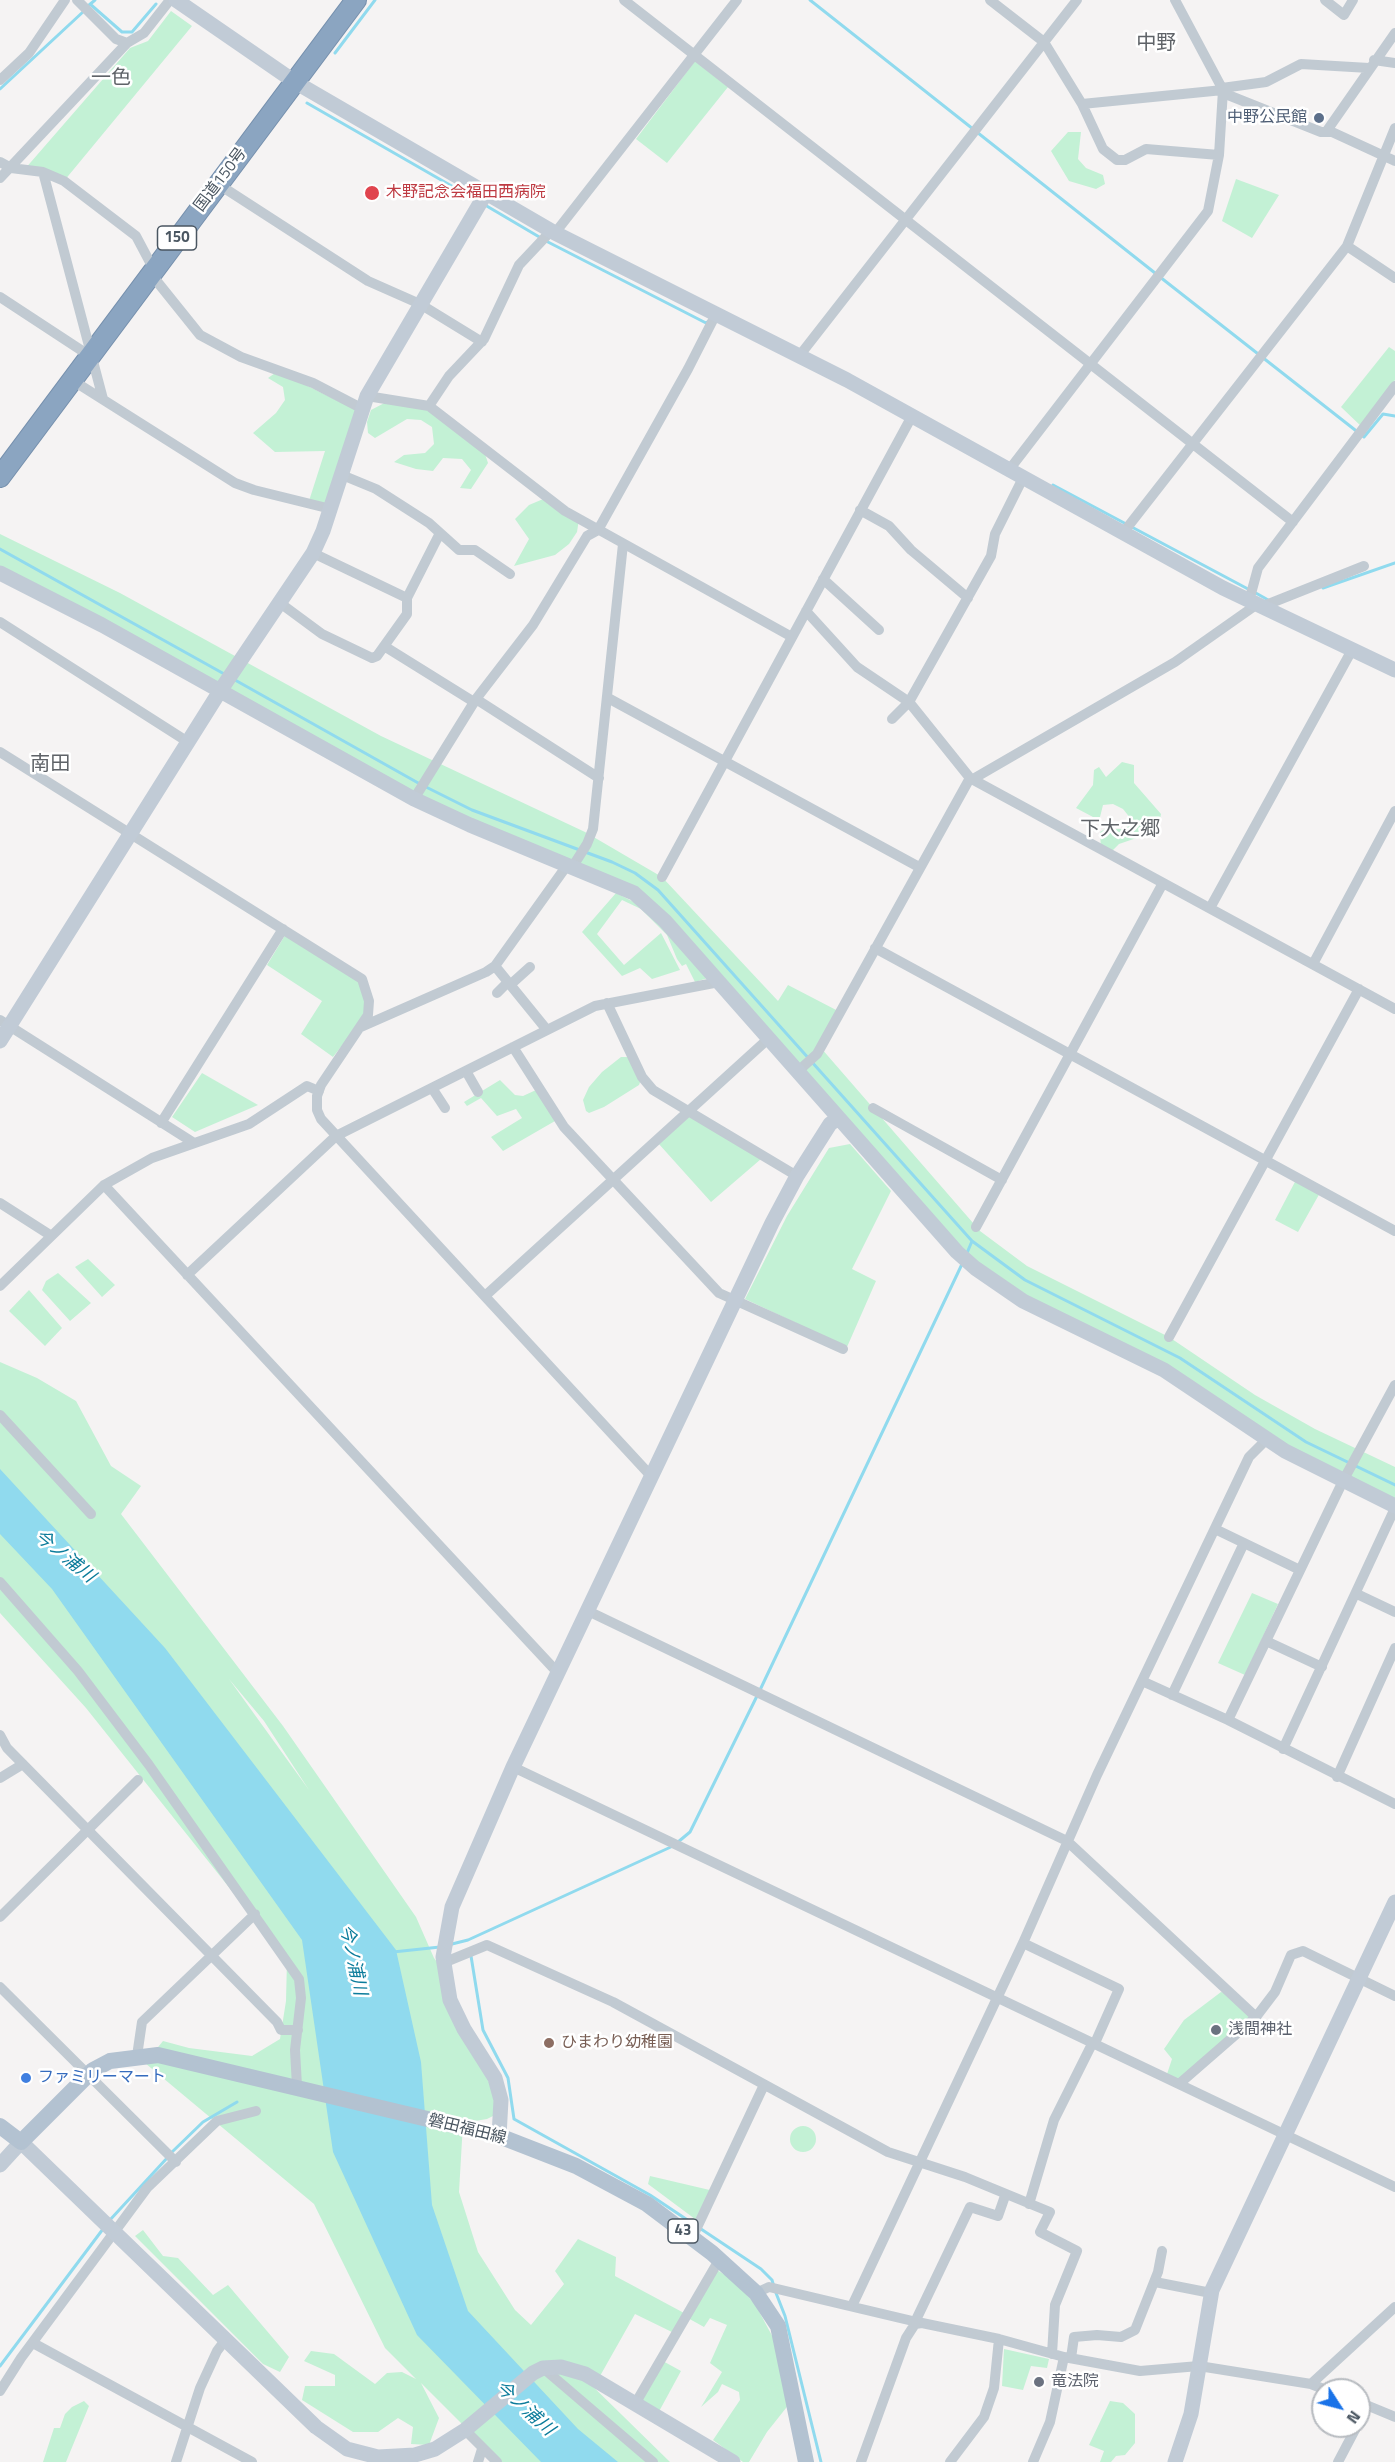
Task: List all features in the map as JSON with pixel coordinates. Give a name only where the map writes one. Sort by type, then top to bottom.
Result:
[{"type":"highway","name":"国道150号","points":[[0,477],[356,0]]},
{"type":"main road","name":"磐田福田線","points":[[21,2142],[86,2076],[110,2061],[158,2055],[297,2086],[499,2136],[576,2166],[623,2189],[692,2238],[756,2293],[778,2326],[807,2462]]},
{"type":"main road","points":[[0,2126],[21,2142]]},
{"type":"street","points":[[0,80],[29,53],[65,0]]},
{"type":"street","points":[[77,0],[116,39],[127,44]]},
{"type":"street","points":[[0,178],[127,44],[144,33],[170,0]]},
{"type":"street","points":[[176,0],[295,82],[553,232],[800,355],[1255,605],[1395,670]]},
{"type":"street","points":[[624,0],[1293,522]]},
{"type":"street","points":[[429,406],[449,376],[482,342],[495,321],[519,265],[553,232],[737,0]]},
{"type":"street","points":[[990,0],[1044,42],[1082,104],[1103,149],[1117,160],[1125,160],[1146,149],[1219,155]]},
{"type":"street","points":[[800,355],[1077,0]]},
{"type":"street","points":[[1009,470],[1208,211],[1219,155],[1223,90],[1175,0]]},
{"type":"street","points":[[1325,0],[1344,15],[1353,0]]},
{"type":"street","points":[[1326,132],[1395,33]]},
{"type":"street","points":[[1082,104],[1223,90],[1266,82],[1301,64],[1395,63]]},
{"type":"street","points":[[1223,90],[1326,132],[1332,132],[1390,159]]},
{"type":"street","points":[[1123,533],[1347,246],[1390,159],[1395,128]]},
{"type":"street","points":[[0,162],[11,168],[43,172],[64,181],[136,236],[152,272],[200,335],[241,357],[365,402],[429,406],[565,511],[792,637]]},
{"type":"street","points":[[43,172],[103,399]]},
{"type":"street","points":[[218,183],[368,281],[420,304],[482,342]]},
{"type":"street","points":[[0,1041],[5,1023],[130,834],[220,691],[314,553],[331,509],[365,402],[486,193]]},
{"type":"street","points":[[1347,246],[1395,278]]},
{"type":"street","points":[[0,297],[90,356]]},
{"type":"street","points":[[416,796],[475,700],[533,625],[587,536],[598,530],[716,314]]},
{"type":"street","points":[[72,380],[235,483],[331,509]]},
{"type":"street","points":[[1255,605],[1258,568],[1395,386]]},
{"type":"street","points":[[662,877],[912,416]]},
{"type":"street","points":[[342,475],[376,489],[440,532],[459,550],[475,550],[510,574]]},
{"type":"street","points":[[892,719],[909,702],[991,556],[994,534],[1023,478]]},
{"type":"street","points":[[860,510],[889,526],[912,550],[968,597]]},
{"type":"street","points":[[280,603],[322,634],[372,658],[377,656],[407,614],[406,598],[440,532]]},
{"type":"street","points":[[361,1027],[495,966],[587,844],[593,829],[623,544]]},
{"type":"street","points":[[314,553],[406,598]]},
{"type":"street","points":[[799,1070],[817,1054],[919,867],[971,778],[1174,662],[1255,605],[1364,566]]},
{"type":"street","points":[[0,573],[470,825],[612,882],[647,904],[768,1039],[799,1070],[838,1118],[957,1252],[975,1268],[1023,1301],[1164,1370],[1266,1440],[1345,1478],[1395,1507],[1357,1594],[1283,1749]]},
{"type":"street","points":[[823,579],[879,630]]},
{"type":"street","points":[[806,611],[857,667],[909,702],[971,778],[1395,1008]]},
{"type":"street","points":[[0,622],[188,742]]},
{"type":"street","points":[[384,646],[599,778]]},
{"type":"street","points":[[1210,908],[1352,650]]},
{"type":"street","points":[[608,698],[919,867]]},
{"type":"street","points":[[0,752],[362,979],[369,1000],[368,1015],[318,1092],[317,1110],[321,1119],[651,1476]]},
{"type":"street","points":[[1312,964],[1395,811]]},
{"type":"street","points":[[976,1227],[1163,883]]},
{"type":"street","points":[[161,1123],[283,929]]},
{"type":"street","points":[[875,948],[1395,1231]]},
{"type":"street","points":[[495,966],[547,1030]]},
{"type":"street","points":[[497,993],[530,967]]},
{"type":"street","points":[[187,1275],[336,1136],[596,1006],[719,982]]},
{"type":"street","points":[[1169,1337],[1359,989]]},
{"type":"street","points":[[607,1003],[642,1077],[663,1098],[689,1111],[797,1176]]},
{"type":"street","points":[[5,1023],[194,1143]]},
{"type":"street","points":[[485,1296],[768,1039]]},
{"type":"street","points":[[513,1047],[564,1127],[719,1293],[843,1349]]},
{"type":"street","points":[[466,1071],[478,1092]]},
{"type":"street","points":[[0,1286],[104,1185],[152,1158],[249,1124],[307,1086],[318,1092]]},
{"type":"street","points":[[432,1088],[445,1108]]},
{"type":"street","points":[[873,1108],[1002,1180]]},
{"type":"street","points":[[499,2136],[501,2100],[495,2078],[464,2029],[450,2000],[443,1963],[444,1941],[452,1907],[513,1767],[735,1300],[797,1176],[830,1124],[838,1118]]},
{"type":"street","points":[[104,1185],[558,1673]]},
{"type":"street","points":[[0,1203],[50,1235]]},
{"type":"street","points":[[1228,1720],[1345,1478],[1395,1385]]},
{"type":"street","points":[[0,1415],[91,1514]]},
{"type":"street","points":[[852,2306],[998,1998],[1067,1840],[1249,1457],[1266,1440]]},
{"type":"street","points":[[1215,1529],[1300,1570]]},
{"type":"street","points":[[1172,1695],[1244,1544]]},
{"type":"street","points":[[0,1582],[78,1671],[255,1914],[299,1979],[298,2030],[295,2050],[297,2086]]},
{"type":"street","points":[[1357,1594],[1395,1612]]},
{"type":"street","points":[[588,1611],[1067,1840],[1256,2017]]},
{"type":"street","points":[[1266,1641],[1322,1667]]},
{"type":"street","points":[[1337,1777],[1395,1648]]},
{"type":"street","points":[[1142,1681],[1228,1720],[1329,1770],[1337,1777],[1395,1804]]},
{"type":"street","points":[[0,1735],[7,1748],[277,2022],[281,2030],[298,2030]]},
{"type":"street","points":[[0,1778],[23,1764]]},
{"type":"street","points":[[513,1767],[1395,2187]]},
{"type":"street","points":[[0,1917],[138,1780]]},
{"type":"street","points":[[1175,2462],[1191,2414],[1211,2293],[1395,1902]]},
{"type":"street","points":[[137,2056],[142,2022],[255,1914]]},
{"type":"street","points":[[1023,1943],[1119,1989],[1054,2120],[1029,2204]]},
{"type":"street","points":[[443,1963],[487,1945],[613,2002],[888,2152],[965,2177],[1005,2196],[1050,2212],[1040,2232],[1077,2251],[1054,2305],[1062,2357],[1050,2422],[1033,2462]]},
{"type":"street","points":[[1179,2084],[1256,2017],[1275,1992],[1291,1955],[1303,1951],[1395,1995]]},
{"type":"street","points":[[0,1987],[86,2076],[176,2162]]},
{"type":"street","points":[[692,2238],[764,2085]]},
{"type":"street","points":[[0,2391],[147,2188],[217,2121],[256,2110]]},
{"type":"street","points":[[0,2165],[21,2142],[316,2427],[363,2458],[415,2455],[435,2449],[465,2430],[538,2371],[561,2367],[585,2374],[733,2462]]},
{"type":"street","points":[[861,2462],[910,2328],[918,2322],[970,2207],[998,2216],[1005,2196]]},
{"type":"street","points":[[1062,2357],[1074,2337],[1097,2334],[1121,2337],[1135,2330],[1155,2282],[1162,2251]]},
{"type":"street","points":[[635,2404],[719,2260]]},
{"type":"street","points":[[1155,2282],[1211,2293]]},
{"type":"street","points":[[756,2293],[769,2287],[999,2339],[1062,2357],[1140,2371],[1199,2366],[1311,2384]]},
{"type":"street","points":[[1318,2378],[1395,2307]]},
{"type":"street","points":[[176,2462],[200,2388],[217,2351],[226,2339]]},
{"type":"street","points":[[950,2462],[984,2417],[994,2388],[999,2339]]},
{"type":"street","points":[[33,2343],[252,2462]]},
{"type":"street","points":[[538,2371],[653,2462]]},
{"type":"street","points":[[1371,2407],[1395,2417]]},
{"type":"street","points":[[465,2430],[497,2462]]},
{"type":"street","points":[[1338,2462],[1351,2438]]},
{"type":"street","points":[[478,2462],[482,2449]]},
{"type":"green space","points":[[171,11],[192,26],[64,181],[24,170],[130,48],[148,41]]},
{"type":"green space","points":[[695,61],[728,87],[667,163],[636,139]]},
{"type":"green space","points":[[1068,132],[1081,132],[1078,159],[1086,168],[1103,175],[1105,184],[1096,189],[1069,181],[1051,151]]},
{"type":"green space","points":[[1236,179],[1279,195],[1252,238],[1222,221]]},
{"type":"green space","points":[[1389,347],[1395,351],[1395,380],[1363,428],[1341,407]]},
{"type":"green space","points":[[278,371],[362,413],[331,509],[308,504],[325,451],[275,452],[253,433],[276,413],[285,400],[283,387],[268,378]]},
{"type":"green space","points":[[392,399],[429,406],[483,448],[488,463],[471,489],[460,488],[471,470],[462,459],[443,458],[433,471],[416,469],[394,462],[404,455],[425,453],[434,444],[432,427],[421,420],[407,419],[375,438],[368,433],[367,422],[371,410]]},
{"type":"green space","points":[[548,497],[579,519],[577,532],[569,544],[555,555],[514,566],[529,539],[515,519],[529,505]]},
{"type":"green space","points":[[0,534],[120,593],[381,736],[585,832],[662,877],[778,1001],[788,985],[840,1012],[821,1048],[980,1231],[1027,1266],[1169,1337],[1255,1395],[1315,1429],[1395,1467],[1395,1506],[1340,1479],[1167,1366],[992,1281],[708,978],[695,982],[686,964],[682,966],[677,959],[667,935],[641,909],[622,900],[597,934],[624,965],[661,933],[680,970],[652,979],[640,968],[622,976],[582,932],[616,893],[642,906],[629,890],[442,808],[0,571]]},
{"type":"green space","points":[[1122,762],[1134,765],[1134,783],[1161,814],[1159,824],[1151,833],[1119,844],[1110,853],[1101,849],[1100,832],[1105,829],[1124,829],[1130,825],[1131,819],[1123,809],[1113,804],[1103,805],[1100,817],[1093,817],[1076,808],[1093,785],[1094,770],[1099,767],[1106,777]]},
{"type":"green space","points":[[287,932],[362,979],[368,1007],[359,1024],[333,1057],[301,1034],[322,1001],[267,965]]},
{"type":"green space","points":[[621,1057],[629,1057],[642,1077],[639,1085],[604,1107],[589,1113],[586,1111],[583,1100],[589,1087],[602,1072]]},
{"type":"green space","points":[[202,1073],[258,1105],[195,1132],[172,1117]]},
{"type":"green space","points":[[500,1080],[515,1095],[523,1096],[536,1090],[555,1121],[503,1151],[491,1137],[522,1118],[516,1109],[497,1116],[481,1098],[467,1106],[464,1102]]},
{"type":"green space","points":[[689,1111],[761,1159],[711,1202],[658,1143]]},
{"type":"green space","points":[[850,1144],[891,1191],[852,1269],[876,1281],[847,1347],[745,1299],[787,1216],[829,1148]]},
{"type":"green space","points":[[1297,1178],[1321,1191],[1298,1232],[1275,1220]]},
{"type":"green space","points":[[88,1259],[115,1285],[102,1297],[75,1267]]},
{"type":"green space","points":[[58,1273],[91,1303],[70,1321],[42,1290],[46,1281]]},
{"type":"green space","points":[[29,1290],[62,1328],[45,1346],[9,1311]]},
{"type":"green space","points":[[0,1362],[37,1378],[76,1401],[111,1466],[141,1486],[121,1514],[283,1726],[416,1917],[434,1958],[445,1973],[501,2112],[487,2119],[463,2123],[459,2192],[478,2252],[515,2310],[531,2325],[564,2284],[555,2271],[578,2239],[616,2257],[615,2276],[684,2313],[676,2334],[635,2314],[600,2376],[575,2369],[670,2462],[500,2462],[421,2383],[439,2418],[429,2445],[411,2444],[413,2427],[398,2418],[378,2432],[353,2432],[302,2400],[305,2386],[335,2386],[335,2375],[304,2361],[311,2351],[334,2354],[375,2384],[387,2373],[402,2372],[416,2379],[385,2348],[314,2204],[145,2063],[163,2041],[189,2048],[252,2056],[280,2039],[286,2001],[287,1960],[86,1708],[0,1613]],"holes":[[[229,1679],[264,1721],[309,1790]]]},
{"type":"green space","points":[[1252,1593],[1278,1604],[1245,1675],[1218,1663]]},
{"type":"green space","points":[[1221,1992],[1233,1995],[1256,2017],[1183,2081],[1167,2074],[1172,2059],[1164,2049],[1184,2020]]},
{"type":"green space","points":[[803,2126],[812,2130],[816,2139],[812,2148],[803,2152],[794,2148],[790,2139],[794,2130]]},
{"type":"green space","points":[[650,2176],[714,2191],[699,2222],[648,2184]]},
{"type":"green space","points":[[143,2230],[163,2256],[178,2258],[213,2295],[228,2285],[289,2357],[280,2372],[263,2364],[135,2236]]},
{"type":"green space","points":[[717,2270],[733,2280],[755,2304],[776,2343],[790,2403],[767,2432],[749,2462],[743,2462],[713,2440],[740,2400],[739,2392],[722,2384],[718,2392],[701,2407],[722,2372],[710,2363],[727,2325],[710,2318],[704,2327],[686,2317]]},
{"type":"green space","points":[[1004,2349],[1049,2359],[1047,2368],[1031,2366],[1023,2390],[1002,2386]]},
{"type":"green space","points":[[661,2360],[681,2371],[656,2417],[636,2402]]},
{"type":"green space","points":[[84,2401],[89,2406],[66,2462],[43,2462],[54,2428],[60,2428],[65,2414],[72,2407]]},
{"type":"green space","points":[[1110,2401],[1123,2403],[1135,2414],[1135,2443],[1125,2455],[1116,2456],[1111,2462],[1100,2462],[1104,2451],[1089,2445]]},
{"type":"water","name":"今ノ浦川","points":[[0,1469],[165,1648],[396,1950],[421,2062],[432,2205],[468,2311],[578,2429],[618,2462],[541,2462],[417,2335],[333,2152],[302,1940],[52,1589],[0,1534]]},
{"type":"waterway","points":[[88,6],[95,0]]},
{"type":"waterway","points":[[335,53],[375,0]]},
{"type":"waterway","points":[[810,0],[1155,273]]},
{"type":"waterway","points":[[90,4],[122,32],[132,32],[156,4]]},
{"type":"waterway","points":[[0,89],[84,11]]},
{"type":"waterway","points":[[307,103],[476,200]]},
{"type":"waterway","points":[[485,205],[541,238]]},
{"type":"waterway","points":[[546,241],[706,323],[709,321]]},
{"type":"waterway","points":[[1160,277],[1364,437],[1383,414],[1395,416]]},
{"type":"waterway","points":[[1053,485],[1248,589]]},
{"type":"waterway","points":[[0,549],[226,675]]},
{"type":"waterway","points":[[1323,588],[1395,563]]},
{"type":"waterway","points":[[1254,592],[1270,601]]},
{"type":"waterway","points":[[235,680],[420,784]]},
{"type":"waterway","points":[[426,787],[472,810],[612,862],[635,873],[658,890],[972,1241],[1025,1280],[1180,1358],[1306,1442],[1395,1485]]},
{"type":"waterway","points":[[967,1253],[972,1241]]},
{"type":"waterway","points":[[760,1690],[963,1262]]},
{"type":"waterway","points":[[678,1842],[690,1832],[757,1696]]},
{"type":"waterway","points":[[452,1944],[468,1940],[673,1846]]},
{"type":"waterway","points":[[393,1952],[440,1947]]},
{"type":"waterway","points":[[471,1956],[483,2030],[508,2078],[514,2119],[650,2195],[695,2225]]},
{"type":"waterway","points":[[172,2152],[203,2122],[237,2102]]},
{"type":"waterway","points":[[109,2221],[168,2157]]},
{"type":"waterway","points":[[0,2366],[103,2229]]},
{"type":"waterway","points":[[701,2229],[761,2269],[772,2280],[774,2287]]},
{"type":"waterway","points":[[776,2293],[785,2316],[821,2462]]},
{"type":"place","name":"中野公民館","points":[[1319,118]]},
{"type":"place","name":"木野記念会福田西病院","points":[[372,193]]},
{"type":"place","name":"浅間神社","points":[[1216,2030]]},
{"type":"place","name":"ひまわり幼稚園","points":[[549,2043]]},
{"type":"place","name":"ファミリーマート","points":[[26,2078]]},
{"type":"place","name":"竜法院","points":[[1039,2382]]},
{"type":"district","name":"中野","points":[[1156,44]]},
{"type":"district","name":"一色","points":[[111,79]]},
{"type":"district","name":"南田","points":[[50,765]]},
{"type":"district","name":"下大之郷","points":[[1120,830]]}]
